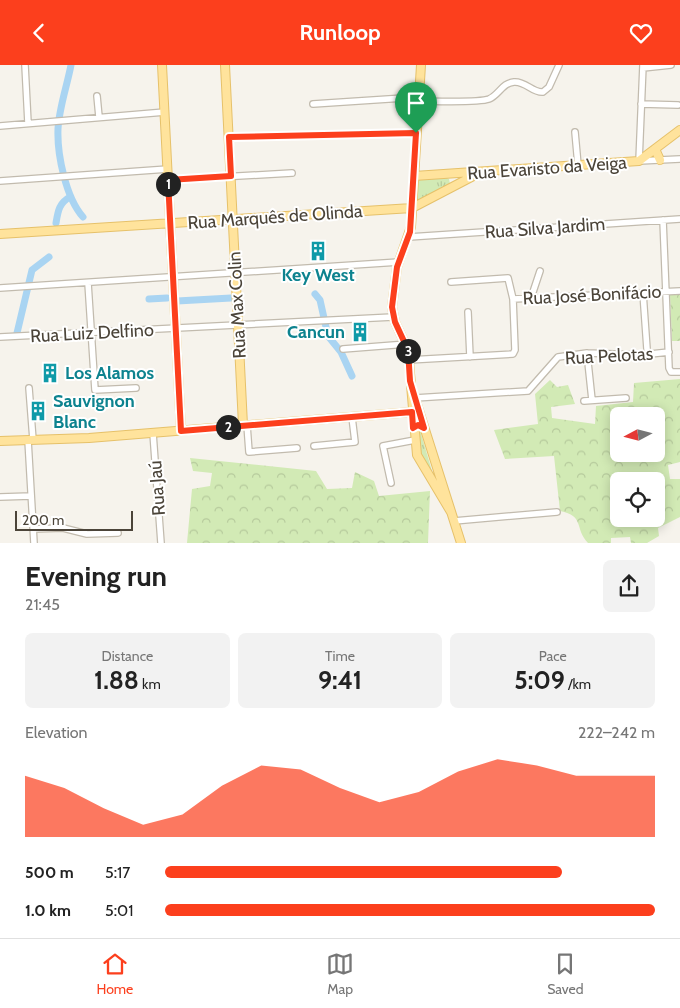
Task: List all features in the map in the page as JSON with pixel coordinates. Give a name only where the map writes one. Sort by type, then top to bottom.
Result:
[{"type":"main road","points":[[162,65],[181,431]]},
{"type":"main road","name":"Rua Max Colin","points":[[226,65],[238,325],[245,425]]},
{"type":"main road","points":[[421,65],[409,237],[399,262],[392,289],[393,317],[406,344],[409,360],[414,441],[419,461],[451,512]]},
{"type":"main road","points":[[639,161],[680,130]]},
{"type":"main road","points":[[655,149],[660,160]]},
{"type":"main road","name":"Rua Evaristo da Veiga","points":[[414,176],[639,161]]},
{"type":"main road","name":"Rua Marquês de Olinda","points":[[0,235],[412,208],[481,172]]},
{"type":"main road","points":[[443,175],[450,177],[452,187]]},
{"type":"main road","points":[[410,381],[461,543]]},
{"type":"main road","points":[[0,441],[181,431],[412,412]]},
{"type":"main road","points":[[413,428],[418,425],[424,428]]},
{"type":"main road","points":[[428,476],[434,479],[440,478]]},
{"type":"street","points":[[25,65],[28,123]]},
{"type":"street","points":[[313,104],[418,99],[489,99],[507,84],[514,82],[521,83],[535,91],[543,92],[549,87],[559,65]]},
{"type":"street","points":[[639,161],[643,67],[670,65]]},
{"type":"street","points":[[97,96],[99,117]]},
{"type":"street","points":[[641,104],[678,105]]},
{"type":"street","points":[[0,126],[165,112]]},
{"type":"street","points":[[575,132],[578,165]]},
{"type":"street","points":[[229,137],[416,133]]},
{"type":"street","name":"Rua Evaristo da Veiga","points":[[639,161],[680,159]]},
{"type":"street","points":[[0,181],[168,169]]},
{"type":"street","points":[[168,180],[292,173]]},
{"type":"street","name":"Rua Silva Jardim","points":[[409,237],[680,219]]},
{"type":"street","points":[[663,220],[670,371],[680,372]]},
{"type":"street","points":[[0,288],[399,262]]},
{"type":"street","points":[[531,299],[540,271]]},
{"type":"street","points":[[452,282],[508,279],[512,299]]},
{"type":"street","points":[[88,283],[94,390],[136,388]]},
{"type":"street","name":"Rua José Bonifácio","points":[[409,360],[514,353],[512,299],[680,291]]},
{"type":"street","points":[[642,293],[647,349]]},
{"type":"street","points":[[468,312],[470,357]]},
{"type":"street","name":"Rua Luiz Delfino","points":[[0,337],[393,317]]},
{"type":"street","points":[[343,349],[406,344]]},
{"type":"street","name":"Rua Pelotas","points":[[415,397],[528,391],[555,359],[566,355],[587,353],[645,355],[669,352]]},
{"type":"street","points":[[587,353],[592,400]]},
{"type":"street","points":[[29,388],[34,543]]},
{"type":"street","points":[[584,401],[626,398]]},
{"type":"street","points":[[314,446],[355,442],[352,417]]},
{"type":"street","points":[[245,425],[249,452],[297,448]]},
{"type":"street","name":"Rua Jaú","points":[[152,433],[161,543]]},
{"type":"street","points":[[391,483],[384,446],[414,441]]},
{"type":"street","points":[[0,497],[31,496]]},
{"type":"street","points":[[454,521],[557,512]]},
{"type":"street","points":[[33,529],[63,528],[87,534],[118,533]]},
{"type":"green space","points":[[445,177],[449,179],[450,184],[416,201],[417,181]]},
{"type":"green space","points":[[680,293],[680,341],[672,341],[670,295]]},
{"type":"green space","points":[[680,379],[680,462],[668,465],[670,479],[680,479],[680,517],[665,524],[665,472],[610,472],[610,527],[660,527],[658,528],[659,536],[647,543],[631,543],[630,537],[611,538],[611,543],[588,543],[576,519],[568,513],[560,511],[554,456],[505,459],[494,430],[538,424],[535,394],[550,380],[557,387],[568,385],[575,404],[551,407],[552,418],[595,424],[596,406],[633,402],[634,383]]},
{"type":"green space","points":[[417,429],[420,430],[434,478],[421,462]]},
{"type":"green space","points":[[190,458],[316,471],[327,489],[352,488],[355,472],[374,481],[379,496],[430,491],[428,543],[187,543],[192,489],[210,486],[212,473],[193,471]]},
{"type":"waterway","points":[[71,65],[60,113],[58,139],[67,188],[83,217]]},
{"type":"waterway","points":[[56,223],[61,205],[70,197]]},
{"type":"waterway","points":[[17,333],[32,270],[49,257]]},
{"type":"waterway","points":[[315,294],[320,300],[328,336],[341,352],[352,376]]},
{"type":"waterway","points":[[149,299],[167,298]]},
{"type":"waterway","points":[[177,301],[231,298]]},
{"type":"place","name":"Key West","points":[[318,251]]},
{"type":"place","name":"Cancun","points":[[360,332]]},
{"type":"place","name":"Los Alamos","points":[[50,373]]},
{"type":"place","name":"Sauvignon Blanc","points":[[38,411]]},
{"type":"route","points":[[416,133],[410,232],[397,267],[392,289],[392,312],[395,322],[406,342],[410,381],[424,428],[416,425],[413,428],[412,412],[181,431],[168,180],[231,176],[229,137],[416,133]]}]
